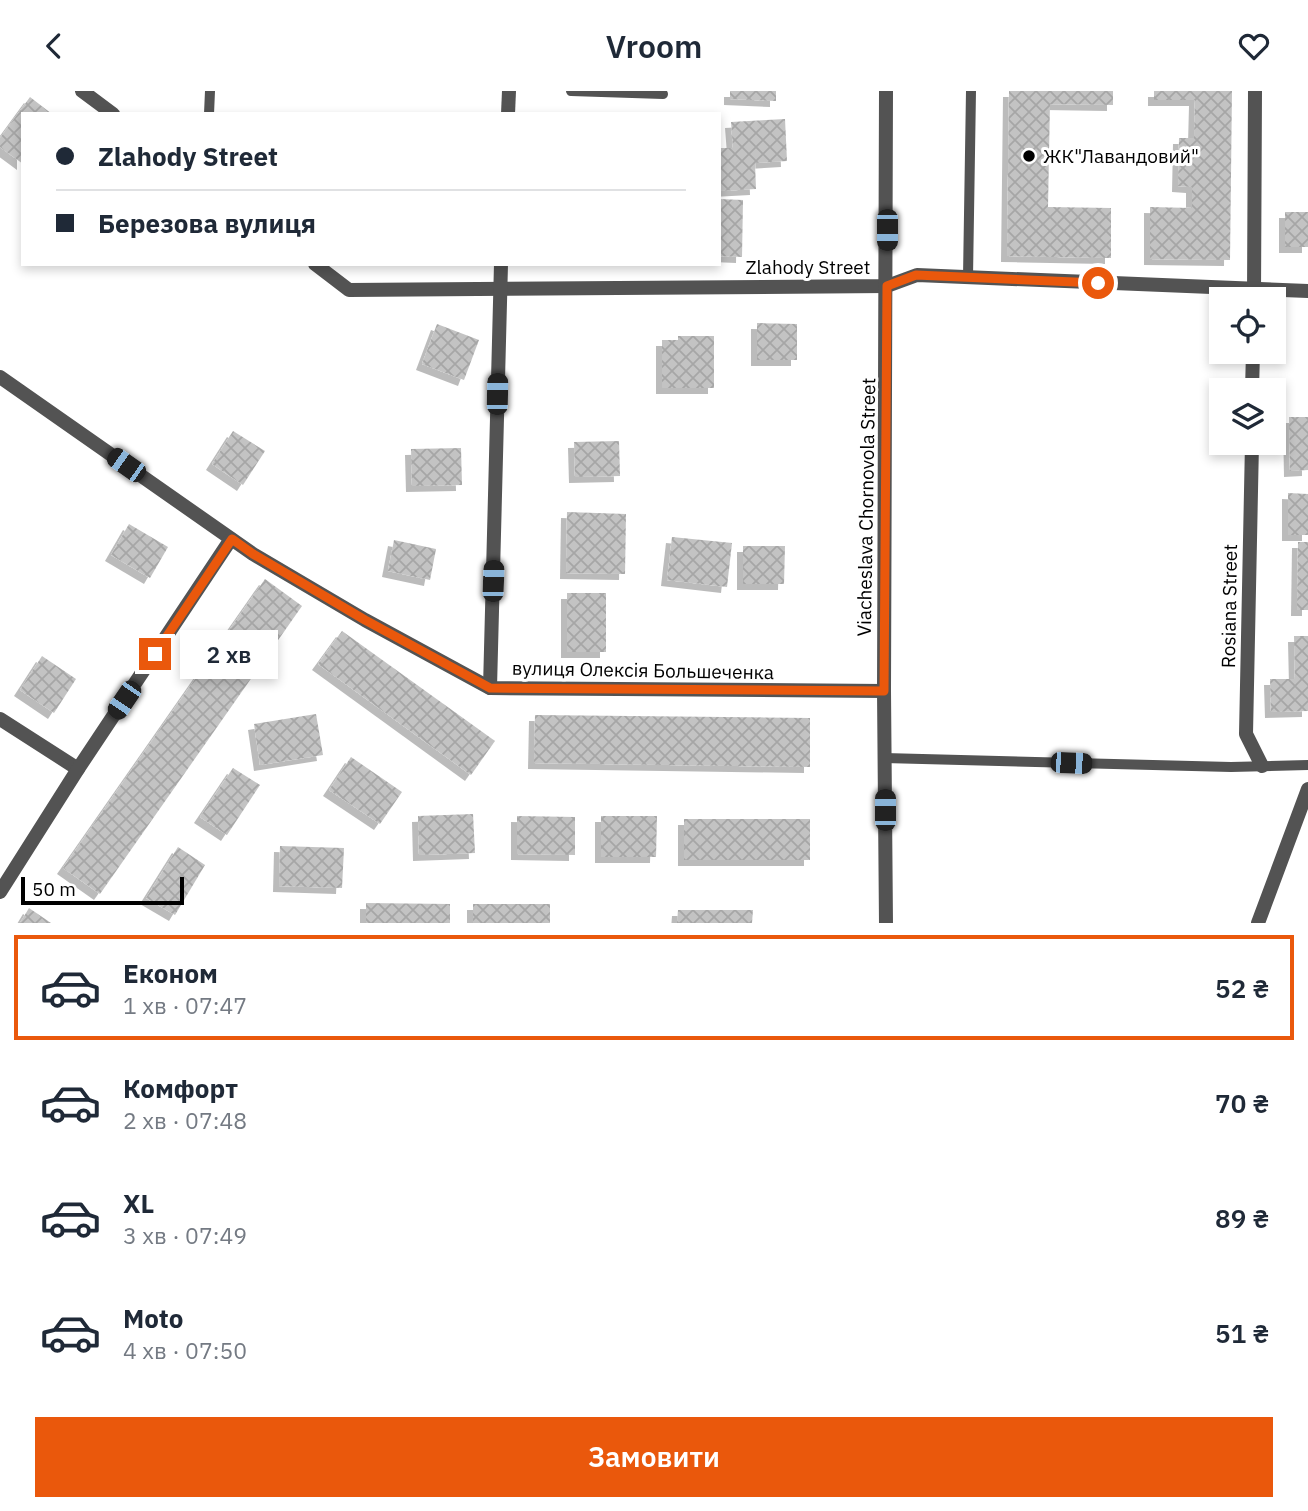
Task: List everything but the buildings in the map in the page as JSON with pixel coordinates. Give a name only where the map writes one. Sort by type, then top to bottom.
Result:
[{"type":"street","points":[[82,91],[110,112]]},
{"type":"street","points":[[508,112],[509,91]]},
{"type":"street","name":"Viacheslava Chornovola Street","points":[[886,923],[884,691],[887,91]]},
{"type":"street","points":[[1254,287],[1255,91]]},
{"type":"street","name":"Zlahody Street","points":[[318,266],[349,290],[887,286],[916,275],[1209,292]]},
{"type":"street","points":[[490,688],[501,266]]},
{"type":"street","name":"Zlahody Street","points":[[1286,293],[1308,291]]},
{"type":"street","name":"вулиця Олексія Большеченка","points":[[0,377],[253,554],[365,620],[490,688],[884,691]]},
{"type":"street","name":"Rosiana Street","points":[[1251,455],[1246,734],[1262,767]]},
{"type":"street","points":[[0,892],[78,769],[232,539]]},
{"type":"street","points":[[0,719],[78,769]]},
{"type":"street","points":[[1258,923],[1308,789]]},
{"type":"lane","points":[[209,112],[210,91]]},
{"type":"lane","points":[[570,91],[663,94]]},
{"type":"lane","points":[[968,277],[971,91]]},
{"type":"lane","points":[[884,758],[1262,767],[1308,765]]},
{"type":"place","name":"ЖК\"Лавандовий\"","points":[[1029,156]]},
{"type":"route","points":[[155,654],[232,539],[365,620],[490,688],[884,691],[887,286],[916,275],[1098,283]]}]
